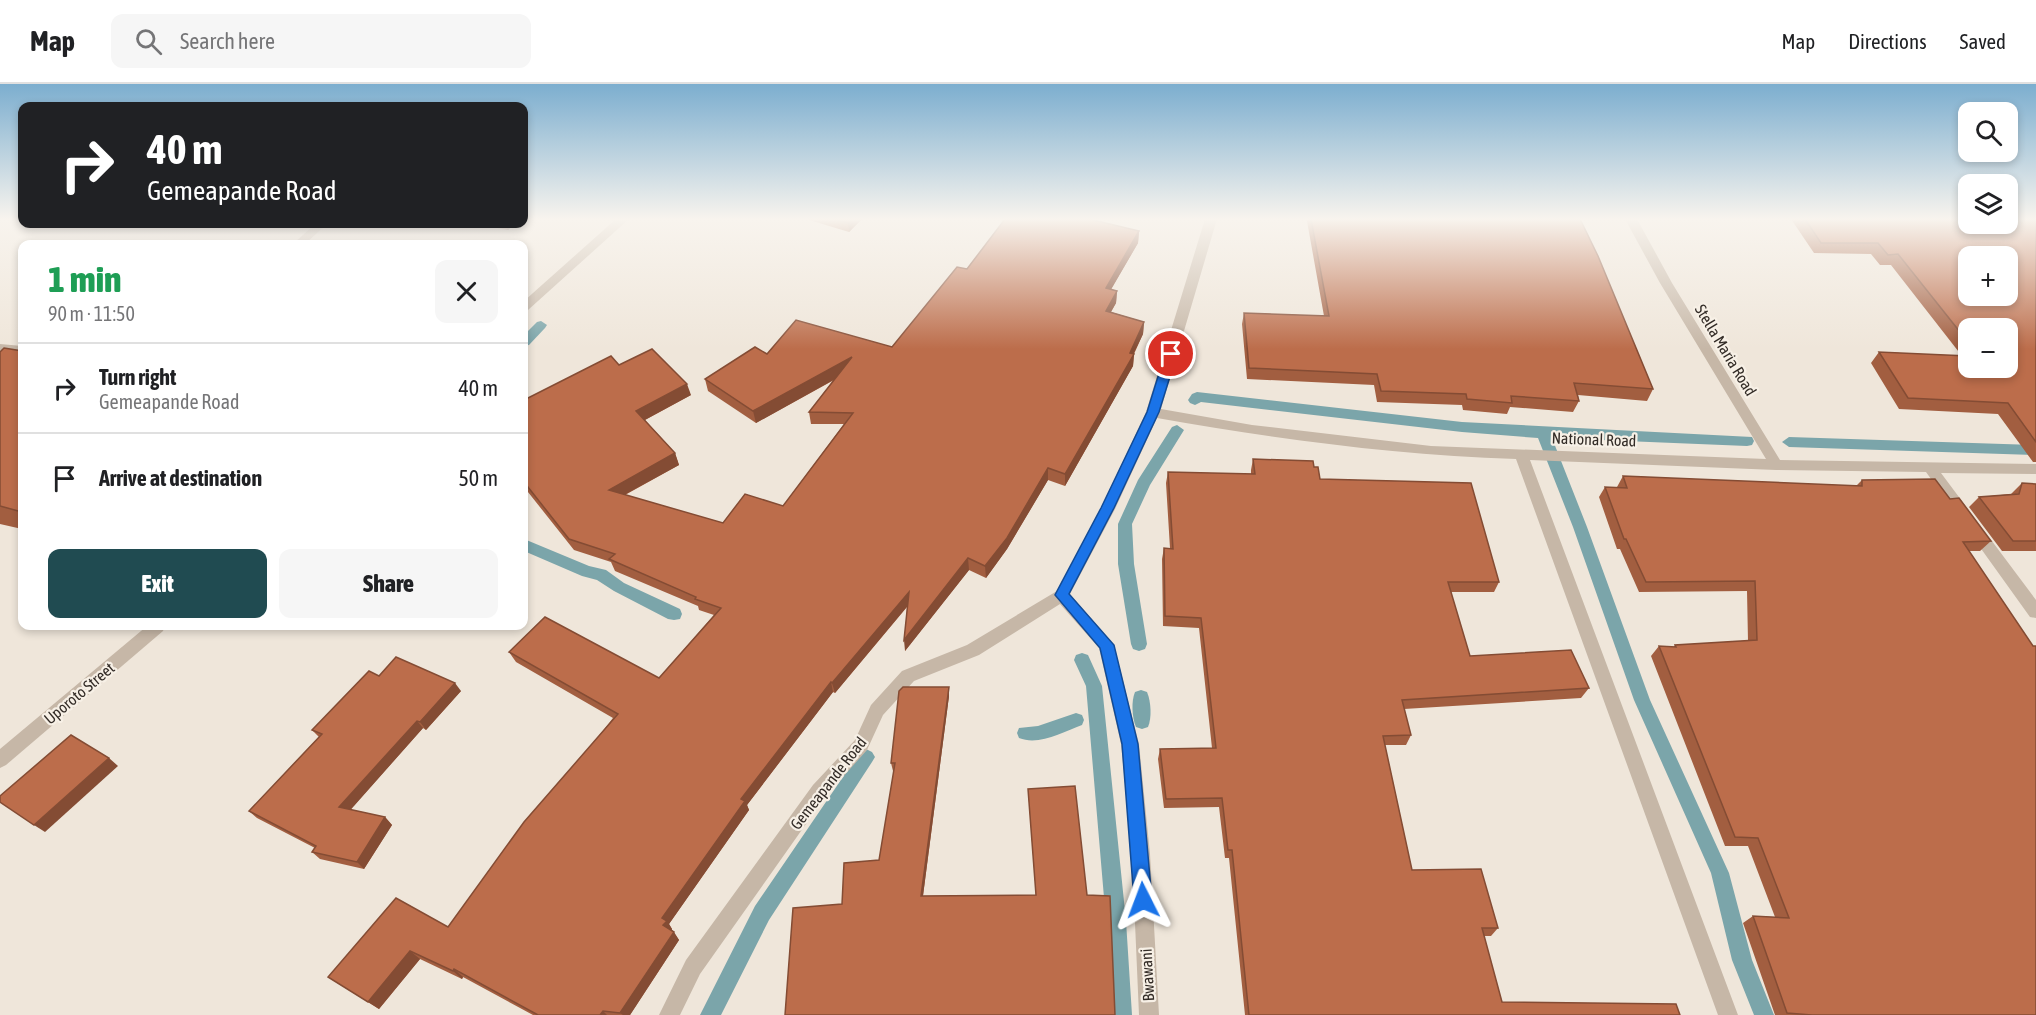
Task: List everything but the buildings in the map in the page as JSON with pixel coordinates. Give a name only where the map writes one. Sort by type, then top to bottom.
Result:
[{"type":"street","points":[[528,303],[574,262]]},
{"type":"street","points":[[1062,595],[1108,508],[1153,412],[1198,262]]},
{"type":"street","name":"Stella Maria Road","points":[[1655,262],[1776,465]]},
{"type":"street","points":[[0,348],[18,350]]},
{"type":"street","name":"National Road","points":[[1153,412],[1329,441],[1431,451],[1776,465],[2036,469]]},
{"type":"street","points":[[1521,455],[1728,1015]]},
{"type":"street","points":[[1931,469],[2036,612]]},
{"type":"street","name":"Gemeapande Road","points":[[669,1015],[693,967],[819,791],[861,745],[877,710],[908,676],[973,650],[1062,595]]},
{"type":"street","name":"Bwawani","points":[[1062,595],[1106,645],[1130,744],[1141,854],[1149,1015]]},
{"type":"street","name":"Uporoto Street","points":[[0,760],[152,630]]},
{"type":"waterway","points":[[528,338],[541,325]]},
{"type":"waterway","points":[[1195,400],[1197,397],[1462,427],[1543,433]]},
{"type":"waterway","points":[[1139,644],[1126,564],[1125,524],[1143,484],[1177,430]]},
{"type":"waterway","points":[[1543,433],[1747,441]]},
{"type":"waterway","points":[[1543,433],[1580,527],[1642,700],[1720,873],[1742,960],[1764,1015]]},
{"type":"waterway","points":[[1789,442],[2036,450]]},
{"type":"waterway","points":[[528,547],[587,572],[601,574],[619,587],[674,614]]},
{"type":"waterway","points":[[1082,660],[1094,686],[1116,921],[1122,1015]]},
{"type":"waterway","points":[[1141,697],[1142,722]]},
{"type":"waterway","points":[[1025,733],[1038,733],[1076,720]]},
{"type":"waterway","points":[[710,1015],[762,913],[866,757]]},
{"type":"route","points":[[1143,900],[1141,854],[1130,744],[1106,645],[1062,595],[1108,508],[1153,412],[1171,354]]}]
